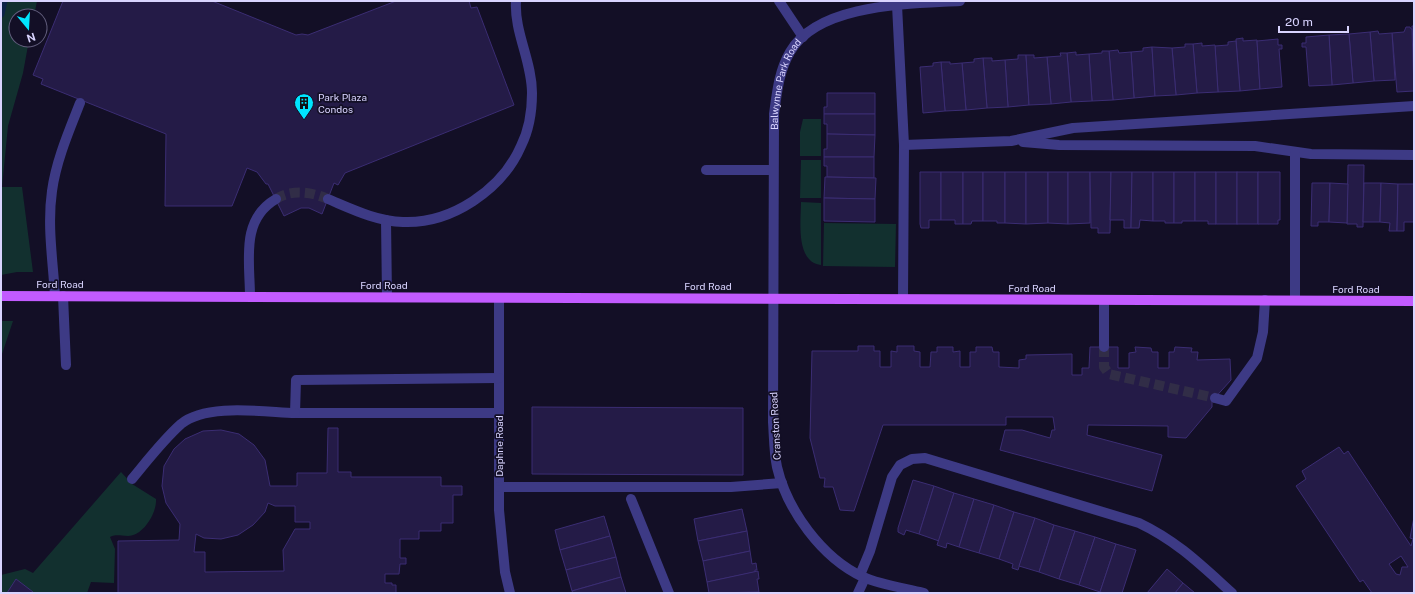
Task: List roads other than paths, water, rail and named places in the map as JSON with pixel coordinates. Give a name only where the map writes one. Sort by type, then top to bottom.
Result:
[{"type":"main road","name":"Ford Road","points":[[1,296],[1414,301]]},
{"type":"street","points":[[328,199],[361,213],[386,220],[419,222],[439,217],[462,208],[488,190],[510,167],[522,146],[530,120],[532,92],[530,65],[515,14],[516,1]]},
{"type":"street","points":[[779,1],[803,37]]},
{"type":"street","name":"Balwynne Park Road","points":[[774,299],[774,114],[778,84],[783,66],[791,50],[803,37],[819,26],[839,16],[865,9],[897,5],[960,1]]},
{"type":"street","points":[[897,5],[904,145],[903,299]]},
{"type":"street","points":[[66,366],[59,296],[50,234],[52,190],[69,130],[80,103]]},
{"type":"street","points":[[1011,141],[1073,128],[1414,106]]},
{"type":"street","points":[[904,145],[1011,141],[1059,145],[1255,146],[1295,153],[1414,155]]},
{"type":"street","points":[[1295,153],[1295,300]]},
{"type":"street","points":[[706,170],[773,170]]},
{"type":"street","points":[[250,297],[249,237],[254,219],[267,204],[276,199]]},
{"type":"street","points":[[386,220],[387,297]]},
{"type":"street","name":"Daphne Road","points":[[499,298],[499,487],[502,541],[510,593]]},
{"type":"street","name":"Cranston Road","points":[[774,299],[773,422],[777,467],[789,502],[811,534],[843,565],[862,576],[924,593]]},
{"type":"street","points":[[1104,300],[1104,347]]},
{"type":"street","points":[[1215,398],[1226,401],[1257,358],[1263,332],[1265,300]]},
{"type":"street","points":[[295,412],[296,380],[499,378]]},
{"type":"street","points":[[132,479],[182,424],[196,416],[213,411],[499,413]]},
{"type":"street","points":[[858,593],[892,477],[900,465],[912,459],[925,458],[1139,524],[1161,534],[1178,546],[1232,593]]},
{"type":"street","points":[[499,487],[731,487],[782,483]]},
{"type":"street","points":[[631,500],[669,593]]},
{"type":"waterway","points":[[1,14],[4,1]]},
{"type":"tunnel","points":[[276,199],[295,193],[308,193],[328,199]]},
{"type":"tunnel","points":[[1104,347],[1104,367],[1109,374],[1215,398]]},
{"type":"place","name":"Park Plaza Condos","points":[[304,120]]}]
